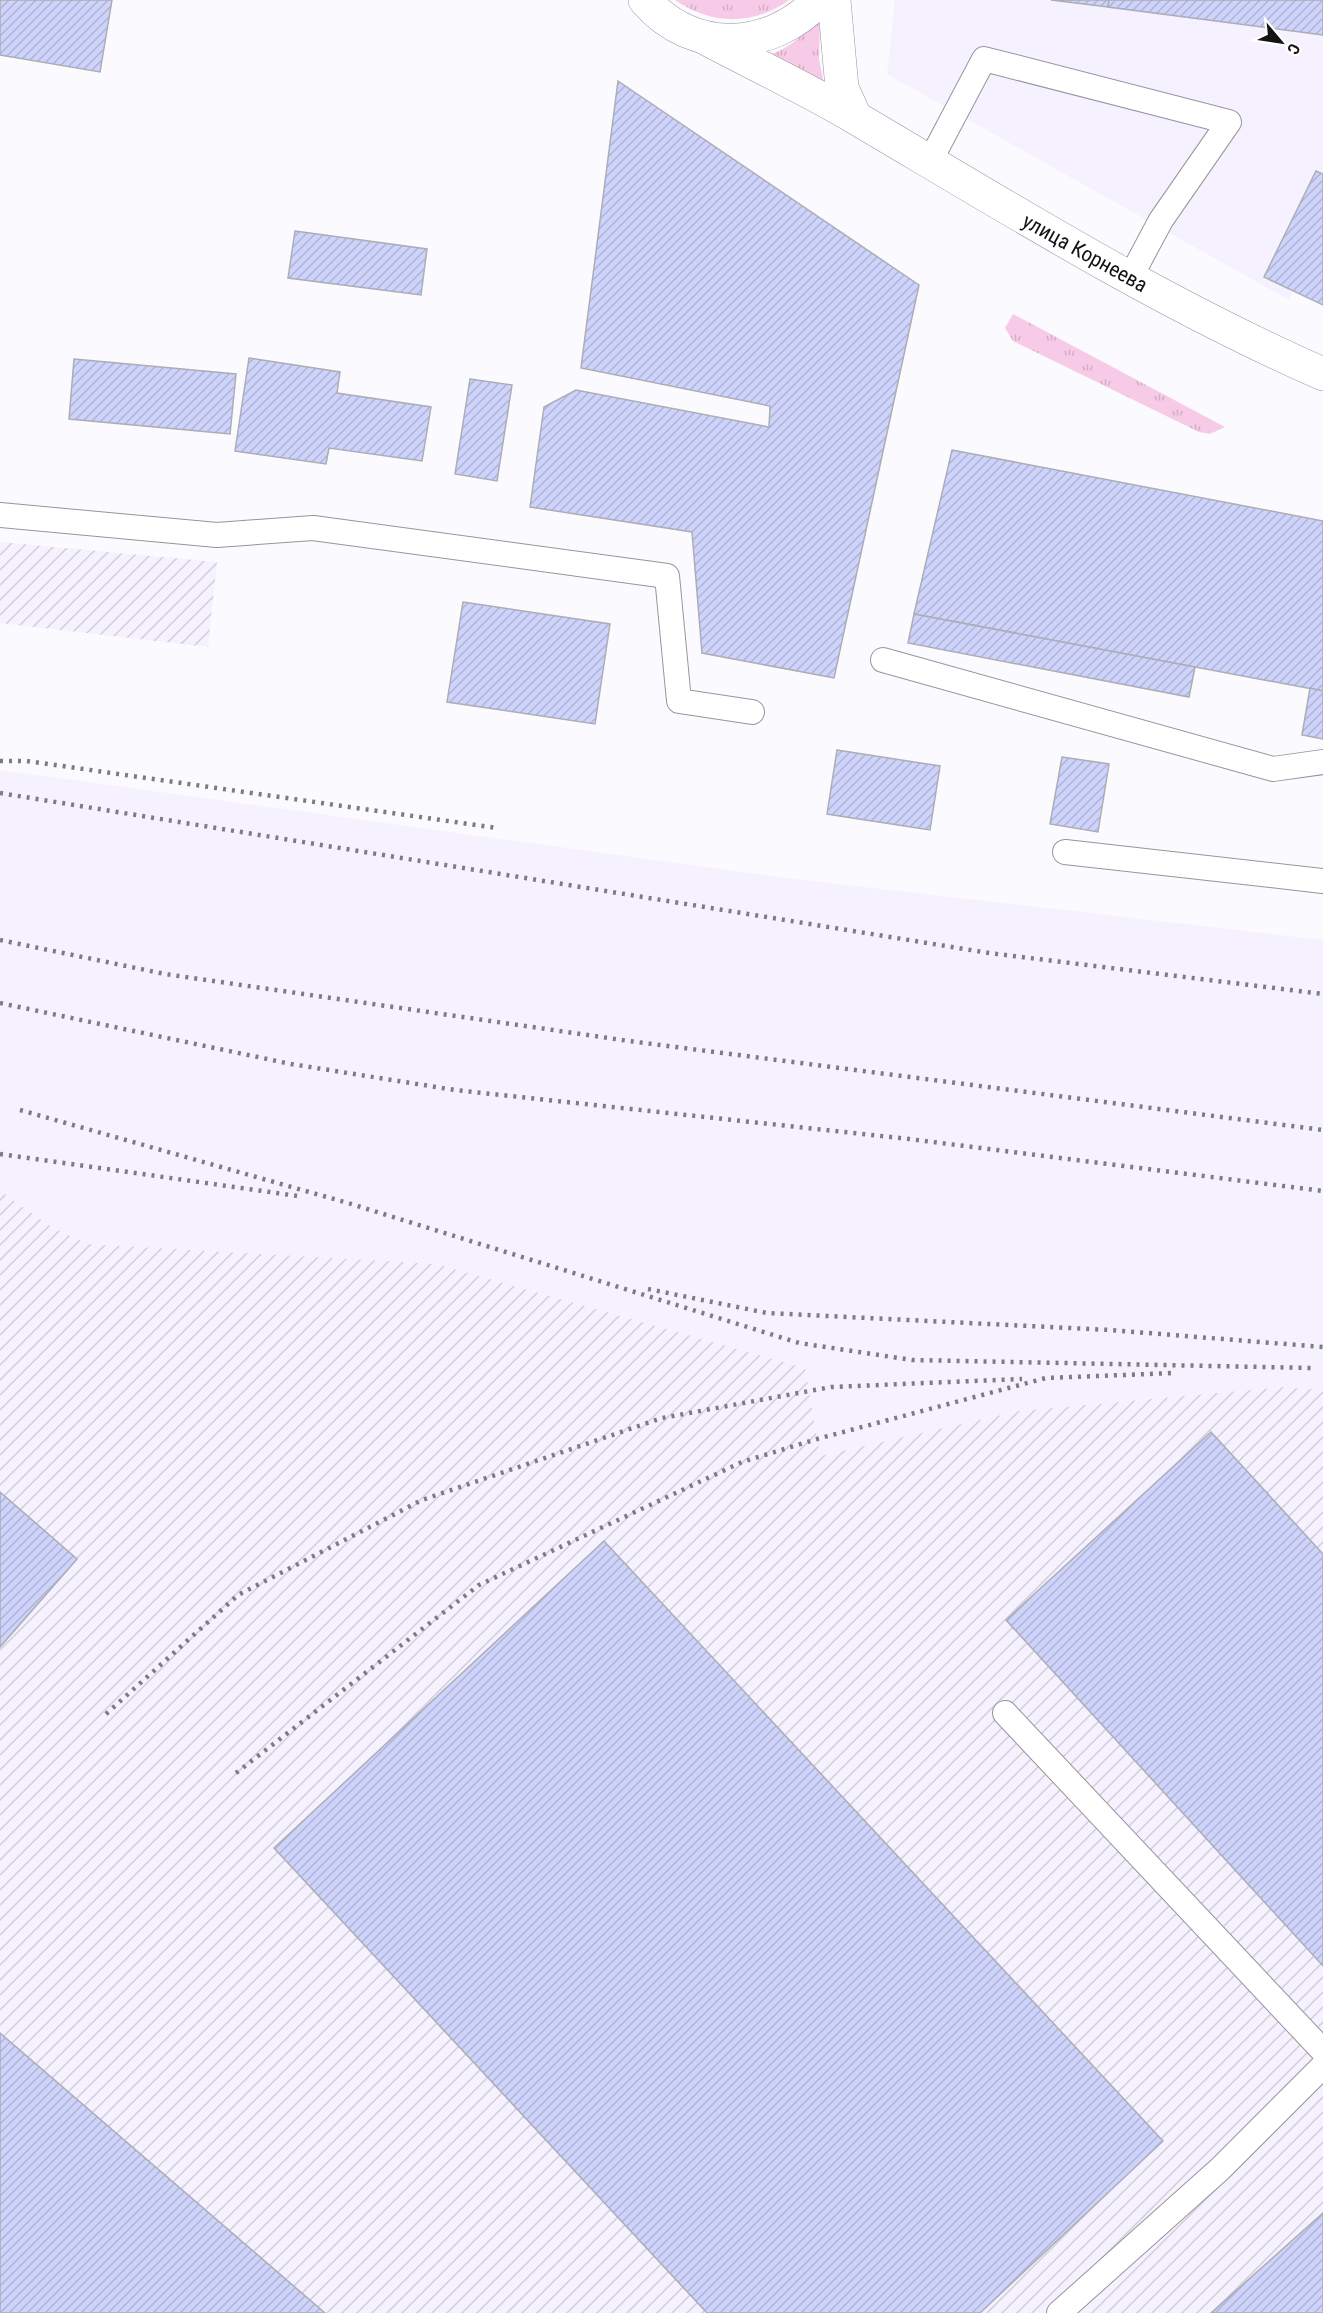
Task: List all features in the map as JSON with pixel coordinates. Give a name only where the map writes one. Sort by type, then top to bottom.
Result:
[{"type":"street","points":[[645,0],[672,23],[704,37],[731,41],[758,38],[784,28],[807,13],[819,0]]},
{"type":"street","points":[[834,0],[838,68],[842,88],[855,117]]},
{"type":"street","name":"улица Корнеева","points":[[704,37],[855,117],[929,163],[1130,278],[1243,337],[1323,374]]},
{"type":"lane","points":[[929,163],[984,59],[1229,122],[1161,220],[1130,278]]},
{"type":"lane","points":[[0,515],[217,536],[313,528],[667,576],[679,701],[752,712]]},
{"type":"lane","points":[[883,660],[1273,769],[1323,762]]},
{"type":"lane","points":[[1065,852],[1323,881]]},
{"type":"lane","points":[[1005,1713],[1323,2051]]},
{"type":"lane","points":[[1059,2313],[1220,2169],[1323,2066]]},
{"type":"shaded area","points":[[895,0],[1323,0],[1323,206],[1289,300],[887,74]]},
{"type":"shaded area","points":[[0,542],[217,562],[208,647],[0,623]]},
{"type":"shaded area","points":[[0,770],[785,878],[1323,940],[1323,1390],[1282,1387],[1019,1411],[820,1456],[805,1368],[436,1264],[88,1244],[53,1228],[0,1191]]},
{"type":"shaded area","points":[[0,1191],[53,1228],[88,1244],[436,1264],[805,1368],[820,1456],[1019,1411],[1282,1387],[1323,1390],[1323,2313],[0,2313]]},
{"type":"green space","points":[[675,0],[789,0],[761,14],[732,19],[703,14]]},
{"type":"green space","points":[[820,17],[819,59],[824,84],[763,57],[794,42]]},
{"type":"green space","points":[[1013,314],[1225,427],[1210,434],[1199,432],[1013,341],[1005,328]]},
{"type":"building","points":[[0,0],[112,0],[100,72],[0,55]]},
{"type":"building","points":[[1051,0],[1109,0],[1108,7]]},
{"type":"building","points":[[1109,0],[1323,0],[1323,35],[1108,7]]},
{"type":"building","points":[[618,81],[919,285],[834,678],[702,653],[692,532],[530,507],[544,407],[576,390],[769,427],[770,406],[581,368]]},
{"type":"building","points":[[1316,171],[1323,174],[1323,305],[1264,277]]},
{"type":"building","points":[[295,231],[427,249],[421,295],[288,278]]},
{"type":"building","points":[[249,358],[340,372],[337,393],[431,407],[422,461],[329,448],[326,464],[235,451]]},
{"type":"building","points":[[74,359],[236,374],[230,434],[69,419]]},
{"type":"building","points":[[470,379],[512,385],[497,481],[455,474]]},
{"type":"building","points":[[952,450],[1323,521],[1323,691],[914,614]]},
{"type":"building","points":[[463,602],[610,624],[595,724],[447,702]]},
{"type":"building","points":[[914,614],[1195,667],[1189,697],[908,643]]},
{"type":"building","points":[[1310,688],[1323,691],[1323,739],[1302,735]]},
{"type":"building","points":[[837,750],[940,766],[930,830],[827,814]]},
{"type":"building","points":[[1062,757],[1109,764],[1098,832],[1050,824]]},
{"type":"building","points":[[1211,1432],[1323,1554],[1323,1966],[1006,1620]]},
{"type":"building","points":[[0,1492],[77,1559],[0,1647]]},
{"type":"building","points":[[604,1541],[1163,2141],[980,2313],[707,2313],[274,1848]]},
{"type":"building","points":[[0,2033],[325,2313],[0,2313]]},
{"type":"building","points":[[1323,2213],[1323,2313],[1211,2313]]},
{"type":"railway","points":[[0,761],[27,761],[497,828]]},
{"type":"railway","points":[[0,793],[989,953],[1323,994]]},
{"type":"railway","points":[[0,940],[165,974],[629,1041],[1323,1130]]},
{"type":"railway","points":[[0,1003],[291,1064],[455,1090],[909,1139],[1323,1191]]},
{"type":"railway","points":[[20,1110],[348,1203],[799,1343],[912,1360],[1313,1368]]},
{"type":"railway","points":[[0,1154],[298,1196]]},
{"type":"railway","points":[[648,1289],[767,1313],[1110,1330],[1323,1347]]},
{"type":"railway","points":[[236,1773],[479,1585],[742,1462],[817,1439],[1046,1378],[1174,1373]]},
{"type":"railway","points":[[106,1714],[238,1595],[422,1500],[662,1418],[831,1387],[1022,1379]]}]
